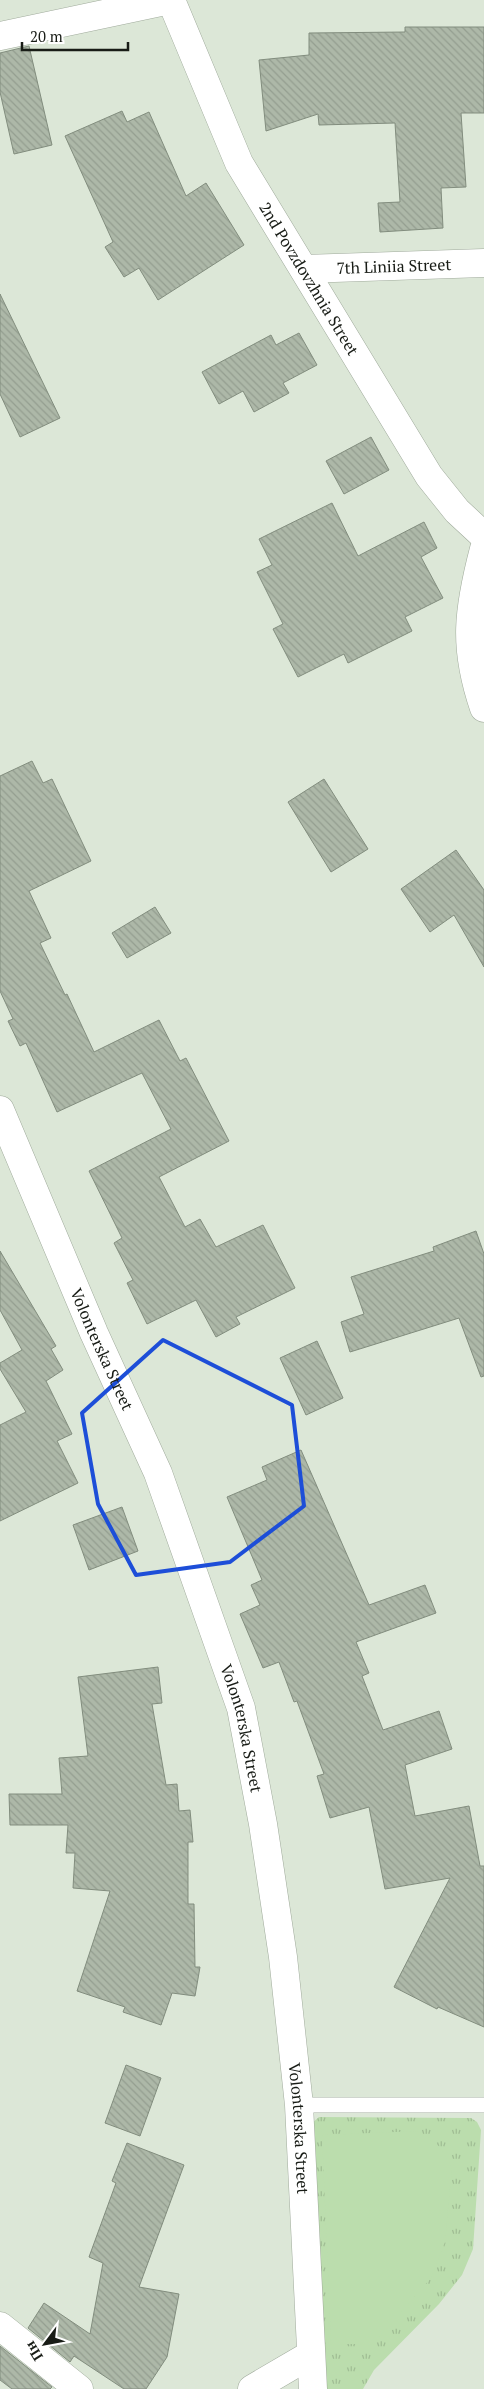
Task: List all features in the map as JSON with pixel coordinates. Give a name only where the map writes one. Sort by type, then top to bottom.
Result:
[{"type":"street","points":[[0,36],[170,0]]},
{"type":"street","name":"2nd Povzdovzhnia Street","points":[[170,0],[239,163],[429,476],[457,510],[484,536]]},
{"type":"street","name":"7th Liniia Street","points":[[304,269],[484,263]]},
{"type":"street","points":[[484,549],[473,591],[468,633],[473,677],[484,708]]},
{"type":"street","name":"Volonterska Street","points":[[0,1110],[94,1333],[158,1473],[210,1615],[241,1708],[263,1824],[283,1957],[299,2105],[313,2389]]},
{"type":"street","points":[[0,2326],[79,2389]]},
{"type":"street","points":[[252,2389],[310,2355]]},
{"type":"lane","points":[[299,2105],[484,2105]]},
{"type":"highlighted area","points":[[163,1340],[292,1405],[304,1506],[230,1562],[136,1575],[98,1504],[82,1413]]},
{"type":"green space","points":[[319,2117],[471,2118],[477,2122],[481,2130],[473,2249],[462,2275],[439,2304],[374,2370],[363,2389],[327,2389],[311,2124]]},
{"type":"green space","points":[[419,2131],[440,2147],[452,2168],[445,2242],[431,2278],[373,2344],[331,2344],[322,2135]]},
{"type":"building","points":[[405,27],[484,27],[484,113],[461,113],[466,187],[441,188],[443,228],[380,232],[378,203],[400,202],[395,123],[319,125],[318,114],[266,131],[259,60],[309,55],[309,33],[405,32]]},
{"type":"building","points":[[29,46],[52,145],[14,154],[0,92],[0,53]]},
{"type":"building","points":[[122,111],[127,122],[149,112],[186,196],[206,183],[244,245],[158,300],[139,268],[124,277],[105,247],[113,242],[65,136]]},
{"type":"building","points":[[0,294],[60,418],[20,437],[0,394]]},
{"type":"building","points":[[299,333],[317,365],[283,383],[289,393],[254,412],[243,391],[219,404],[202,372],[271,335],[276,345]]},
{"type":"building","points":[[371,437],[389,470],[344,494],[326,461]]},
{"type":"building","points":[[332,503],[358,556],[424,522],[437,548],[421,557],[443,598],[405,617],[412,631],[348,663],[344,654],[298,677],[273,629],[283,624],[257,572],[272,565],[259,539]]},
{"type":"building","points":[[32,761],[43,783],[52,779],[91,861],[29,891],[51,938],[40,943],[65,995],[67,994],[94,1052],[159,1020],[180,1061],[186,1058],[229,1141],[159,1177],[185,1227],[200,1219],[216,1247],[263,1225],[295,1288],[236,1317],[240,1324],[216,1337],[196,1300],[147,1324],[127,1283],[133,1280],[114,1243],[122,1238],[89,1171],[171,1129],[142,1073],[57,1112],[26,1043],[20,1046],[8,1021],[13,1019],[0,991],[0,776]]},
{"type":"building","points":[[324,779],[368,849],[331,872],[288,802]]},
{"type":"building","points":[[456,850],[484,890],[484,967],[454,915],[430,932],[401,889]]},
{"type":"building","points":[[155,907],[171,933],[127,958],[112,933]]},
{"type":"building","points":[[476,1231],[484,1254],[484,1376],[481,1377],[459,1318],[350,1352],[341,1322],[364,1314],[351,1277],[434,1251],[433,1247]]},
{"type":"building","points":[[0,1251],[56,1346],[51,1349],[63,1370],[46,1381],[72,1434],[57,1441],[78,1483],[0,1521],[0,1425],[26,1412],[0,1369],[0,1363],[22,1350],[0,1310]]},
{"type":"building","points":[[317,1341],[343,1398],[306,1415],[280,1358]]},
{"type":"building","points":[[301,1450],[369,1605],[425,1585],[436,1613],[356,1642],[369,1673],[362,1676],[383,1730],[439,1711],[452,1749],[405,1765],[415,1816],[469,1806],[480,1866],[484,1866],[484,2027],[438,2007],[437,2009],[394,1987],[450,1878],[385,1889],[369,1807],[330,1818],[317,1776],[324,1774],[297,1701],[294,1702],[279,1662],[263,1668],[240,1614],[260,1605],[251,1585],[262,1580],[227,1497],[267,1480],[262,1467]]},
{"type":"building","points":[[122,1507],[138,1551],[89,1570],[73,1525]]},
{"type":"building","points":[[158,1667],[162,1703],[152,1704],[166,1785],[177,1784],[179,1811],[190,1810],[193,1842],[188,1842],[188,1904],[194,1904],[195,1967],[200,1967],[195,1996],[172,1993],[161,2025],[123,2012],[125,2007],[77,1991],[110,1891],[73,1888],[75,1853],[66,1853],[68,1825],[10,1825],[9,1794],[62,1794],[59,1758],[88,1756],[78,1677]]},
{"type":"building","points":[[126,2065],[161,2078],[140,2136],[105,2123]]},
{"type":"building","points":[[127,2143],[184,2165],[139,2287],[179,2294],[167,2357],[146,2389],[124,2389],[74,2356],[70,2362],[28,2328],[44,2303],[90,2334],[103,2263],[89,2257],[116,2183],[112,2181]]},
{"type":"building","points":[[0,2346],[52,2387],[50,2389],[12,2389],[0,2380]]}]
